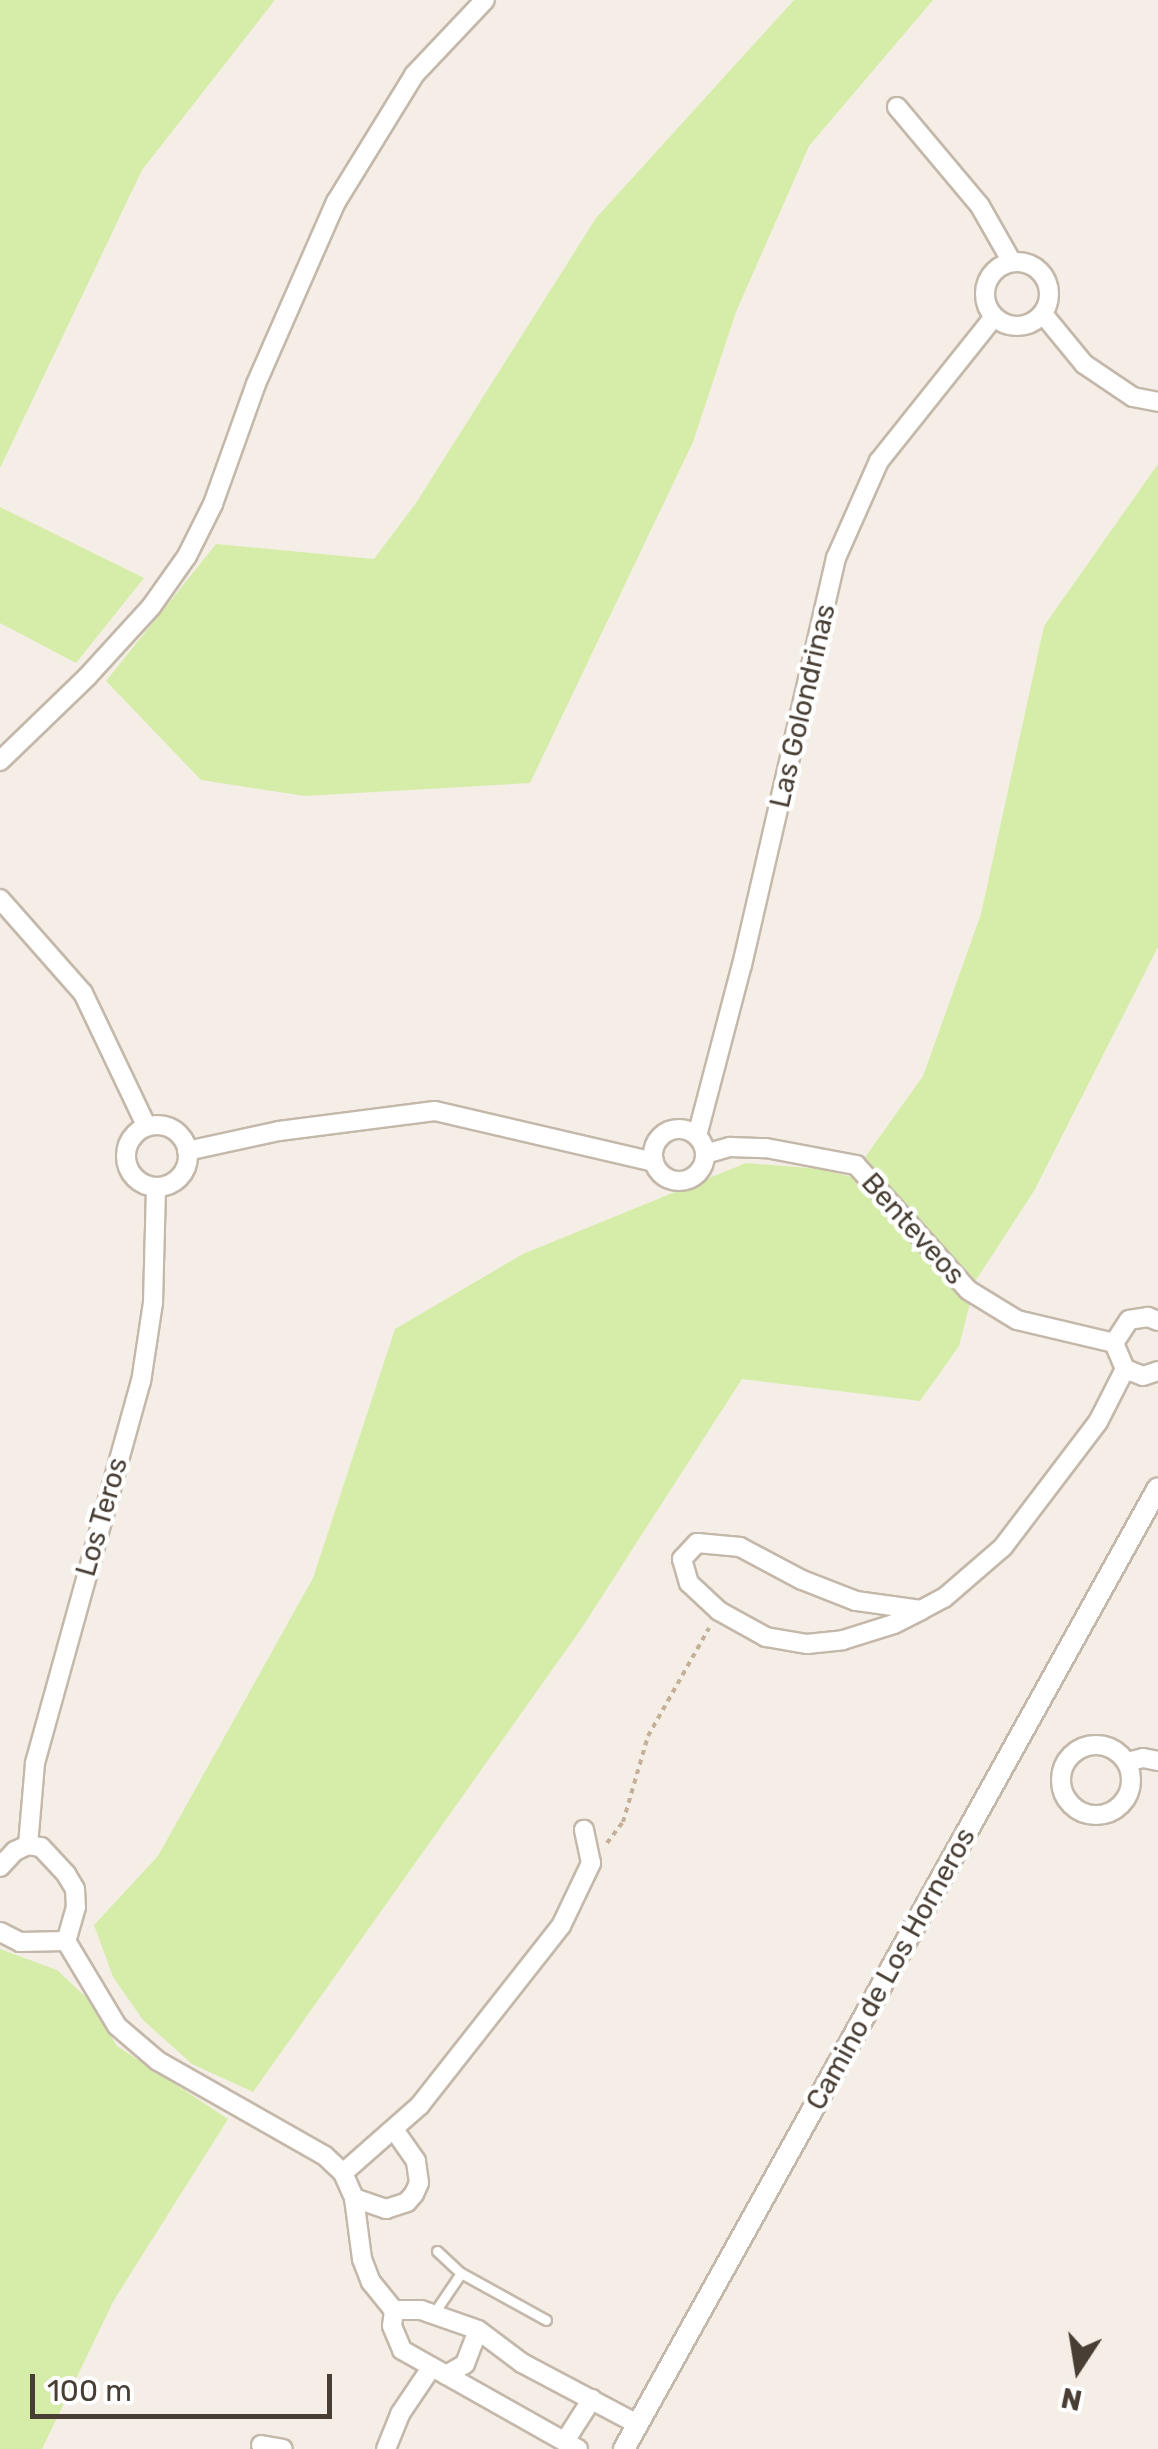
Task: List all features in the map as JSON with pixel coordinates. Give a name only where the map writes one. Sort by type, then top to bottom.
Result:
[{"type":"street","points":[[0,761],[87,677],[151,607],[187,556],[213,504],[256,384],[336,202],[414,76],[484,0]]},
{"type":"street","points":[[897,106],[980,206],[1012,262]]},
{"type":"street","points":[[1012,262],[1033,266],[1042,273],[1050,294],[1043,314],[1025,326],[1014,327],[994,318],[985,290],[994,272],[1012,262]]},
{"type":"street","points":[[1043,314],[1084,364],[1133,397],[1158,402]]},
{"type":"street","name":"Las Golondrinas","points":[[697,1136],[742,965],[836,558],[879,461],[994,318]]},
{"type":"street","points":[[0,899],[83,993],[148,1127]]},
{"type":"street","name":"Benteveos","points":[[187,1152],[279,1131],[434,1112],[654,1162],[671,1180],[688,1180],[700,1170],[705,1154],[730,1147],[766,1148],[856,1164],[968,1290],[1018,1320],[1114,1343]]},
{"type":"street","points":[[148,1127],[168,1128],[187,1152],[180,1176],[156,1187],[138,1180],[126,1156],[132,1138],[148,1127]]},
{"type":"street","points":[[654,1162],[654,1146],[666,1132],[682,1129],[697,1136],[705,1154]]},
{"type":"street","name":"Los Teros","points":[[28,1845],[35,1763],[142,1382],[153,1304],[156,1187]]},
{"type":"street","points":[[921,1610],[856,1601],[802,1580],[740,1547],[697,1543],[682,1559],[689,1582],[720,1611],[766,1637],[807,1644],[842,1640],[921,1610],[944,1598],[1003,1548],[1098,1422],[1124,1369],[1114,1343],[1129,1320],[1158,1320]]},
{"type":"street","points":[[1124,1369],[1142,1376],[1158,1371]]},
{"type":"street","name":"Camino de Los Horneros","points":[[624,2449],[1158,1488]]},
{"type":"street","points":[[1086,1746],[1110,1747],[1127,1762],[1132,1785],[1122,1806],[1112,1812],[1089,1815],[1078,1811],[1063,1794],[1062,1770],[1067,1759],[1086,1746]]},
{"type":"street","points":[[1127,1762],[1143,1758],[1158,1761]]},
{"type":"street","points":[[344,2173],[395,2131],[562,1926],[591,1863],[584,1830]]},
{"type":"street","points":[[0,1867],[28,1845],[50,1854],[74,1889],[74,1926],[66,1941]]},
{"type":"street","points":[[0,1932],[20,1942],[66,1941]]},
{"type":"street","points":[[66,1941],[117,2026],[158,2062],[325,2156],[344,2173],[354,2198],[362,2258],[370,2282],[394,2310],[434,2314],[478,2330],[522,2363],[639,2425]]},
{"type":"street","points":[[354,2198],[386,2209],[406,2202],[414,2194],[419,2172],[416,2162],[395,2131]]},
{"type":"street","points":[[394,2310],[392,2326],[402,2350],[572,2445],[592,2399]]},
{"type":"street","points":[[386,2449],[400,2414],[438,2372],[465,2364],[478,2330]]},
{"type":"street","points":[[261,2444],[283,2449]]},
{"type":"lane","points":[[437,2251],[461,2273],[546,2320]]},
{"type":"lane","points":[[434,2314],[461,2273]]},
{"type":"path","points":[[591,1863],[623,1822],[648,1736],[720,1611]]},
{"type":"green space","points":[[0,0],[275,0],[142,170],[0,468]]},
{"type":"green space","points":[[794,0],[933,0],[809,146],[736,312],[693,442],[530,783],[305,796],[201,780],[106,681],[216,544],[374,559],[416,503],[596,218]]},
{"type":"green space","points":[[1158,464],[1158,947],[1034,1191],[976,1280],[959,1346],[920,1401],[742,1379],[581,1629],[253,2092],[192,2064],[143,2020],[113,1977],[94,1925],[158,1856],[313,1578],[395,1329],[523,1254],[746,1163],[822,1169],[851,1177],[923,1076],[981,914],[1044,626]]},
{"type":"green space","points":[[0,507],[144,578],[76,663],[0,623]]},
{"type":"green space","points":[[0,1949],[57,1970],[89,2000],[117,2046],[228,2119],[114,2300],[42,2449],[0,2449]]}]
